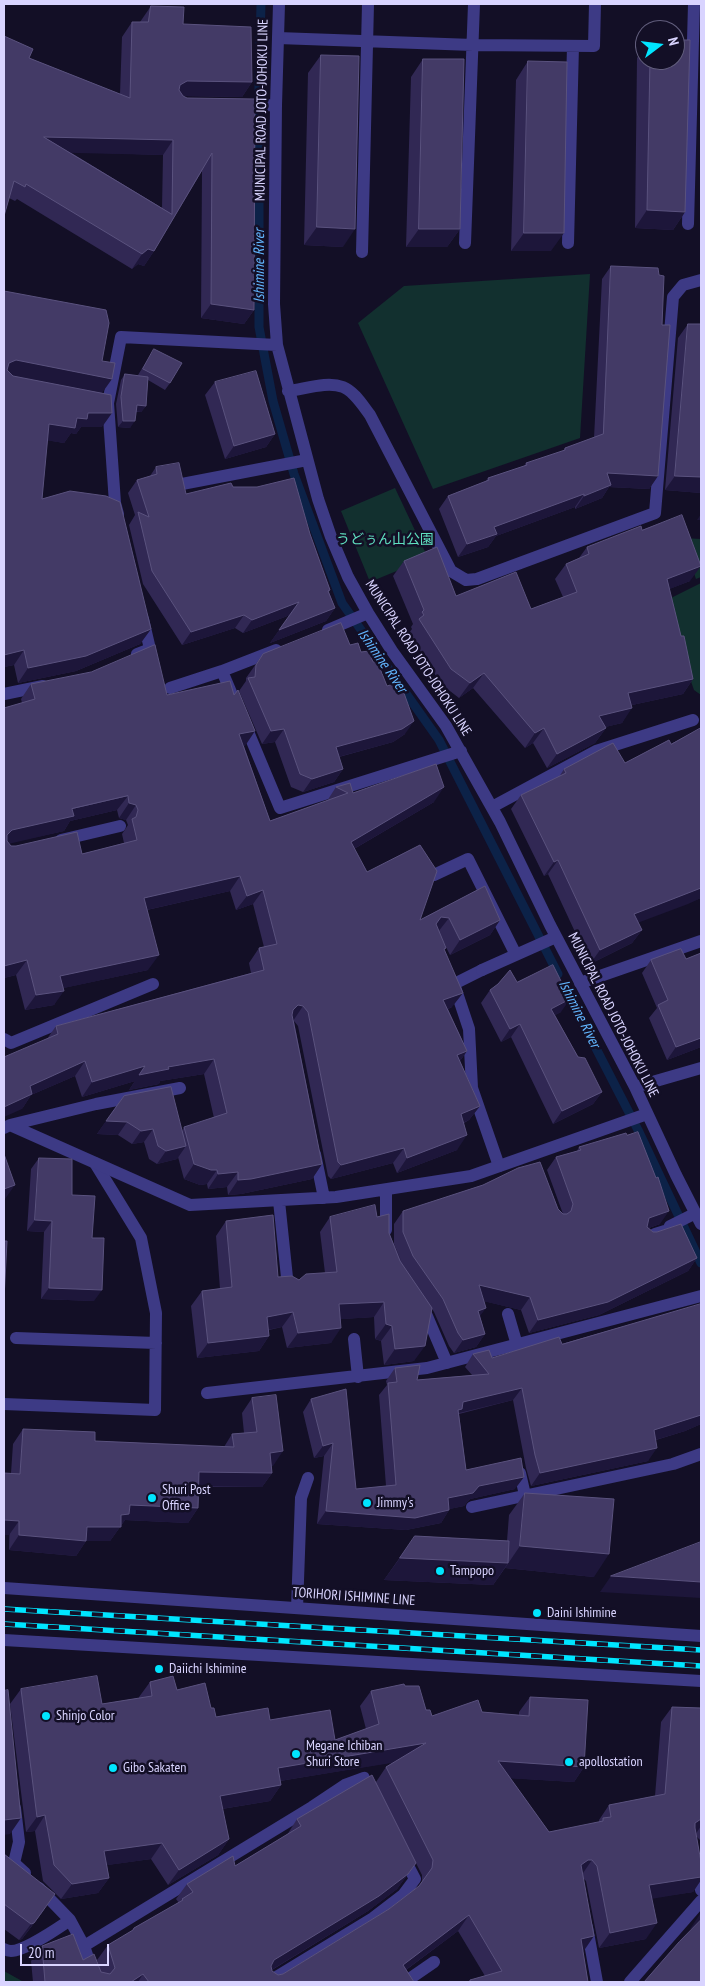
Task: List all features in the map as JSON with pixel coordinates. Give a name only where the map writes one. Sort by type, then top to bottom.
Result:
[{"type":"street","name":"MUNICIPAL ROAD JOTO-JOHOKU LINE","points":[[279,4],[274,105],[274,346],[288,391],[301,462],[331,538],[366,615],[446,726],[492,807],[555,937],[635,1087],[643,1115],[695,1218]]},
{"type":"street","points":[[362,252],[368,4]]},
{"type":"street","points":[[465,242],[474,4]]},
{"type":"street","points":[[278,38],[473,45],[594,46],[595,4]]},
{"type":"street","points":[[688,224],[694,4]]},
{"type":"street","points":[[568,243],[573,46]]},
{"type":"street","points":[[226,105],[274,105]]},
{"type":"street","points":[[288,391],[328,385],[344,387],[356,397],[370,416],[451,571],[466,580],[477,579],[655,513],[672,297],[683,285],[701,280]]},
{"type":"street","points":[[121,530],[115,503],[103,402],[121,337],[274,346]]},
{"type":"street","points":[[182,484],[301,462]]},
{"type":"street","points":[[123,660],[150,649],[139,603]]},
{"type":"street","points":[[322,632],[366,615]]},
{"type":"street","points":[[170,688],[291,644]]},
{"type":"street","points":[[222,670],[280,808],[460,751]]},
{"type":"street","points":[[4,692],[60,683]]},
{"type":"street","points":[[492,807],[596,751],[693,720]]},
{"type":"street","points":[[52,842],[120,826]]},
{"type":"street","points":[[434,874],[468,859],[517,955]]},
{"type":"street","points":[[499,1166],[472,1088],[468,1030],[452,979],[482,970],[555,937]]},
{"type":"street","points":[[580,983],[701,941]]},
{"type":"street","points":[[4,1039],[11,1043],[153,984]]},
{"type":"street","points":[[635,1087],[701,1068]]},
{"type":"street","points":[[7,1126],[96,1104],[180,1088]]},
{"type":"street","points":[[7,1126],[190,1205],[324,1198],[472,1176],[499,1166],[535,1159],[643,1115]]},
{"type":"street","points":[[313,1141],[324,1198]]},
{"type":"street","points":[[4,1404],[155,1410],[156,1313],[140,1238],[95,1163]]},
{"type":"street","points":[[386,1190],[386,1246]]},
{"type":"street","points":[[279,1200],[288,1287]]},
{"type":"street","points":[[646,1237],[668,1230],[670,1226],[695,1218]]},
{"type":"street","points":[[412,1295],[427,1316],[446,1363]]},
{"type":"street","points":[[207,1393],[427,1368],[698,1297]]},
{"type":"street","points":[[508,1314],[517,1345]]},
{"type":"street","points":[[16,1338],[156,1343]]},
{"type":"street","points":[[354,1340],[358,1377]]},
{"type":"street","points":[[472,1508],[673,1464],[701,1454]]},
{"type":"street","points":[[520,1473],[525,1495]]},
{"type":"street","points":[[297,1608],[301,1498],[308,1478]]},
{"type":"street","name":"TORIHORI ISHIMINE LINE","points":[[4,1588],[701,1636]]},
{"type":"street","points":[[4,1640],[701,1681]]},
{"type":"street","points":[[84,1946],[312,1807],[345,1784],[364,1778],[377,1803]]},
{"type":"street","points":[[14,1795],[19,1842],[14,1862]]},
{"type":"street","points":[[268,1982],[373,1918],[403,1895],[415,1879],[398,1845]]},
{"type":"street","points":[[694,1852],[701,1890]]},
{"type":"street","points":[[4,1855],[14,1862],[70,1920],[84,1946],[96,1982]]},
{"type":"street","points":[[630,1982],[701,1902]]},
{"type":"street","points":[[585,1919],[597,1982]]},
{"type":"street","points":[[4,1949],[12,1951],[23,1947],[49,1934],[70,1920]]},
{"type":"street","points":[[406,1982],[434,1962]]},
{"type":"green space","points":[[590,274],[580,438],[433,489],[358,323],[404,286]]},
{"type":"green space","name":"うどぅん山公園","points":[[395,488],[428,558],[370,582],[341,511]]},
{"type":"green space","points":[[682,538],[701,539],[701,577],[696,579]]},
{"type":"green space","points":[[701,583],[701,695],[694,690],[663,602]]},
{"type":"green space","points":[[4,1971],[22,1981],[22,1982],[4,1982]]},
{"type":"building","points":[[151,6],[184,7],[183,24],[251,27],[252,82],[187,81],[180,85],[179,90],[187,98],[255,99],[254,310],[211,304],[212,153],[154,251],[148,249],[142,254],[26,184],[25,187],[14,181],[4,216],[4,36],[33,49],[29,58],[130,98],[132,22],[148,22]],"holes":[[[44,137],[173,140],[172,214]]]},
{"type":"building","points":[[685,40],[690,40],[685,212],[647,210],[650,70],[685,70]]},
{"type":"building","points":[[321,55],[359,56],[355,229],[317,227]]},
{"type":"building","points":[[423,59],[464,59],[460,229],[419,229]]},
{"type":"building","points":[[528,61],[567,62],[564,233],[524,233]]},
{"type":"building","points":[[611,266],[658,268],[659,275],[664,276],[662,325],[670,325],[658,476],[607,473],[611,485],[494,527],[497,534],[467,544],[448,496],[489,480],[488,478],[527,465],[526,463],[565,450],[565,448],[603,434]]},
{"type":"building","points":[[4,291],[106,310],[109,323],[102,361],[115,363],[112,379],[16,360],[9,363],[7,370],[13,376],[111,395],[112,413],[88,413],[87,419],[77,418],[75,428],[49,424],[42,499],[70,491],[106,496],[120,502],[151,629],[86,656],[28,668],[24,650],[4,655]]},
{"type":"building","points":[[688,324],[701,324],[701,477],[675,476]]},
{"type":"building","points":[[154,349],[182,363],[170,383],[143,369]]},
{"type":"building","points":[[256,371],[275,434],[234,446],[215,382]]},
{"type":"building","points":[[125,374],[148,377],[146,406],[137,405],[135,421],[123,421],[121,397]]},
{"type":"building","points":[[179,463],[186,494],[231,483],[233,487],[257,487],[294,478],[310,534],[335,608],[279,630],[299,602],[252,620],[244,615],[191,632],[152,571],[138,512],[149,517],[137,480],[157,474],[156,467]]},
{"type":"building","points":[[682,515],[701,566],[667,579],[681,636],[684,636],[693,679],[628,693],[632,708],[599,716],[606,728],[557,754],[544,728],[535,733],[484,673],[470,683],[451,669],[419,619],[424,615],[422,612],[424,610],[404,561],[437,547],[456,596],[516,572],[531,609],[577,592],[566,564],[589,554],[587,547],[641,526],[642,530]]},
{"type":"building","points":[[341,623],[350,645],[358,643],[361,652],[369,651],[373,662],[377,661],[387,686],[400,682],[414,721],[402,729],[336,747],[343,769],[312,779],[300,774],[284,729],[271,731],[248,678],[255,677],[256,665],[263,654]]},
{"type":"building","points":[[155,645],[167,695],[230,681],[234,695],[238,690],[255,731],[239,734],[270,821],[348,793],[336,787],[350,783],[353,793],[436,764],[444,787],[351,842],[367,872],[420,845],[437,871],[420,920],[485,886],[500,920],[460,940],[449,918],[441,917],[436,924],[446,948],[444,949],[463,993],[443,1000],[467,1051],[457,1055],[480,1106],[461,1114],[467,1135],[407,1158],[404,1148],[341,1165],[338,1162],[308,1012],[303,1006],[298,1005],[293,1010],[292,1015],[322,1164],[238,1180],[238,1172],[218,1174],[217,1170],[211,1170],[194,1164],[184,1127],[227,1113],[214,1059],[168,1067],[169,1069],[139,1075],[145,1066],[92,1082],[85,1061],[30,1086],[32,1094],[4,1107],[4,1057],[58,1034],[56,1026],[264,970],[259,948],[277,944],[263,890],[247,896],[240,876],[144,898],[159,955],[60,976],[64,991],[36,995],[27,960],[4,966],[4,708],[35,699],[31,684],[91,672]],"holes":[[[128,796],[129,803],[136,805],[138,810],[136,817],[132,819],[137,840],[82,854],[77,832],[16,846],[11,846],[7,841],[7,835],[12,830],[74,816],[72,809]]]},
{"type":"building","points":[[701,728],[701,888],[634,914],[642,930],[600,950],[558,860],[554,862],[521,795],[566,773],[564,769],[613,743],[625,763],[669,740],[671,744]]},
{"type":"building","points":[[681,949],[686,959],[701,953],[701,1038],[676,1047],[658,1005],[668,1000],[651,960]]},
{"type":"building","points":[[553,965],[570,999],[551,1009],[578,1057],[585,1058],[602,1092],[562,1111],[520,1024],[510,1029],[490,990],[510,970],[517,982]]},
{"type":"building","points":[[171,1087],[186,1146],[166,1151],[158,1146],[153,1129],[141,1131],[127,1122],[106,1121],[124,1096]]},
{"type":"building","points":[[638,1132],[656,1178],[658,1177],[669,1211],[649,1218],[647,1227],[653,1232],[657,1232],[681,1224],[697,1258],[608,1302],[538,1320],[530,1297],[479,1285],[486,1308],[478,1311],[485,1334],[463,1340],[443,1299],[413,1256],[403,1232],[403,1211],[483,1185],[518,1168],[540,1162],[558,1209],[563,1214],[567,1214],[571,1211],[573,1204],[556,1157],[581,1150],[579,1147],[626,1133],[627,1135]]},
{"type":"building","points":[[4,1154],[15,1185],[4,1189]]},
{"type":"building","points":[[39,1158],[72,1159],[72,1195],[95,1196],[92,1238],[104,1238],[102,1290],[49,1288],[52,1221],[35,1220]]},
{"type":"building","points":[[375,1205],[377,1217],[389,1214],[389,1233],[400,1261],[432,1308],[425,1346],[395,1349],[392,1326],[386,1324],[384,1302],[339,1304],[341,1328],[298,1333],[293,1312],[267,1317],[269,1336],[208,1343],[202,1291],[232,1287],[226,1221],[273,1215],[278,1277],[292,1276],[299,1280],[306,1274],[337,1272],[330,1217]]},
{"type":"building","points":[[4,1241],[7,1241],[4,1299]]},
{"type":"building","points":[[701,1304],[701,1415],[654,1430],[657,1448],[540,1473],[522,1388],[463,1402],[462,1409],[458,1410],[466,1470],[521,1458],[524,1477],[479,1486],[473,1493],[448,1498],[449,1510],[415,1518],[326,1511],[333,1443],[323,1446],[311,1399],[346,1389],[356,1489],[396,1485],[388,1383],[397,1382],[395,1368],[420,1365],[417,1380],[489,1374],[473,1354],[489,1350],[492,1358],[559,1337],[562,1344]]},
{"type":"building","points":[[276,1395],[283,1451],[270,1453],[272,1473],[199,1472],[198,1508],[130,1505],[129,1514],[121,1515],[121,1527],[87,1527],[86,1541],[19,1535],[19,1521],[4,1520],[4,1473],[20,1474],[23,1429],[95,1432],[95,1441],[234,1447],[232,1434],[257,1432],[252,1398]]},
{"type":"building","points":[[525,1493],[614,1499],[609,1554],[520,1546]]},
{"type":"building","points":[[415,1536],[509,1541],[508,1563],[400,1558]]},
{"type":"building","points":[[701,1542],[701,1582],[611,1576]]},
{"type":"building","points":[[97,1676],[102,1704],[152,1696],[150,1682],[173,1676],[177,1690],[205,1683],[211,1708],[214,1708],[216,1717],[268,1708],[270,1720],[330,1710],[335,1740],[379,1724],[371,1691],[404,1684],[405,1686],[419,1686],[426,1710],[430,1710],[432,1716],[478,1700],[482,1712],[529,1716],[530,1697],[588,1700],[584,1767],[498,1761],[549,1832],[603,1821],[603,1818],[611,1817],[609,1805],[665,1794],[672,1707],[701,1708],[701,1819],[695,1823],[695,1828],[701,1862],[701,1877],[649,1885],[657,1923],[610,1933],[597,1866],[592,1860],[588,1860],[581,1865],[594,1936],[581,1939],[588,1982],[470,1982],[470,1980],[502,1971],[469,1915],[403,1965],[414,1982],[149,1982],[143,1974],[131,1982],[45,1982],[42,1946],[73,1934],[83,1960],[94,1954],[101,1972],[110,1974],[115,1968],[108,1945],[183,1900],[193,1892],[187,1884],[233,1856],[235,1866],[301,1826],[297,1819],[372,1775],[416,1863],[408,1874],[379,1896],[274,1960],[271,1966],[272,1971],[278,1975],[283,1974],[389,1909],[419,1886],[432,1868],[433,1860],[386,1767],[426,1743],[278,1768],[281,1785],[220,1796],[229,1839],[179,1870],[162,1843],[104,1851],[109,1878],[72,1884],[54,1865],[45,1815],[37,1817],[21,1689]]},
{"type":"building","points":[[8,1690],[21,1818],[4,1820],[4,1691]]},
{"type":"building","points":[[4,1854],[55,1894],[34,1923],[31,1924],[4,1904]]},
{"type":"building","points":[[701,1920],[701,1982],[644,1982],[679,1942]]},
{"type":"waterway","name":"Ishimine River","points":[[261,4],[259,81],[259,327],[273,401],[294,474],[342,603],[439,740],[558,974]]},
{"type":"waterway","name":"Ishimine River","points":[[566,990],[638,1130],[701,1263]]},
{"type":"railway","points":[[4,1609],[701,1650]]},
{"type":"railway","points":[[4,1624],[701,1666]]},
{"type":"place","name":"Shuri Post Office","points":[[152,1498]]},
{"type":"place","name":"Jimmy's","points":[[367,1503]]},
{"type":"place","name":"Tampopo","points":[[440,1571]]},
{"type":"place","name":"Daini Ishimine","points":[[537,1613]]},
{"type":"place","name":"Daiichi Ishimine","points":[[159,1669]]},
{"type":"place","name":"Shinjo Color","points":[[46,1716]]},
{"type":"place","name":"Megane Ichiban Shuri Store","points":[[296,1754]]},
{"type":"place","name":"apollostation","points":[[569,1762]]},
{"type":"place","name":"Gibo Sakaten","points":[[113,1768]]}]
